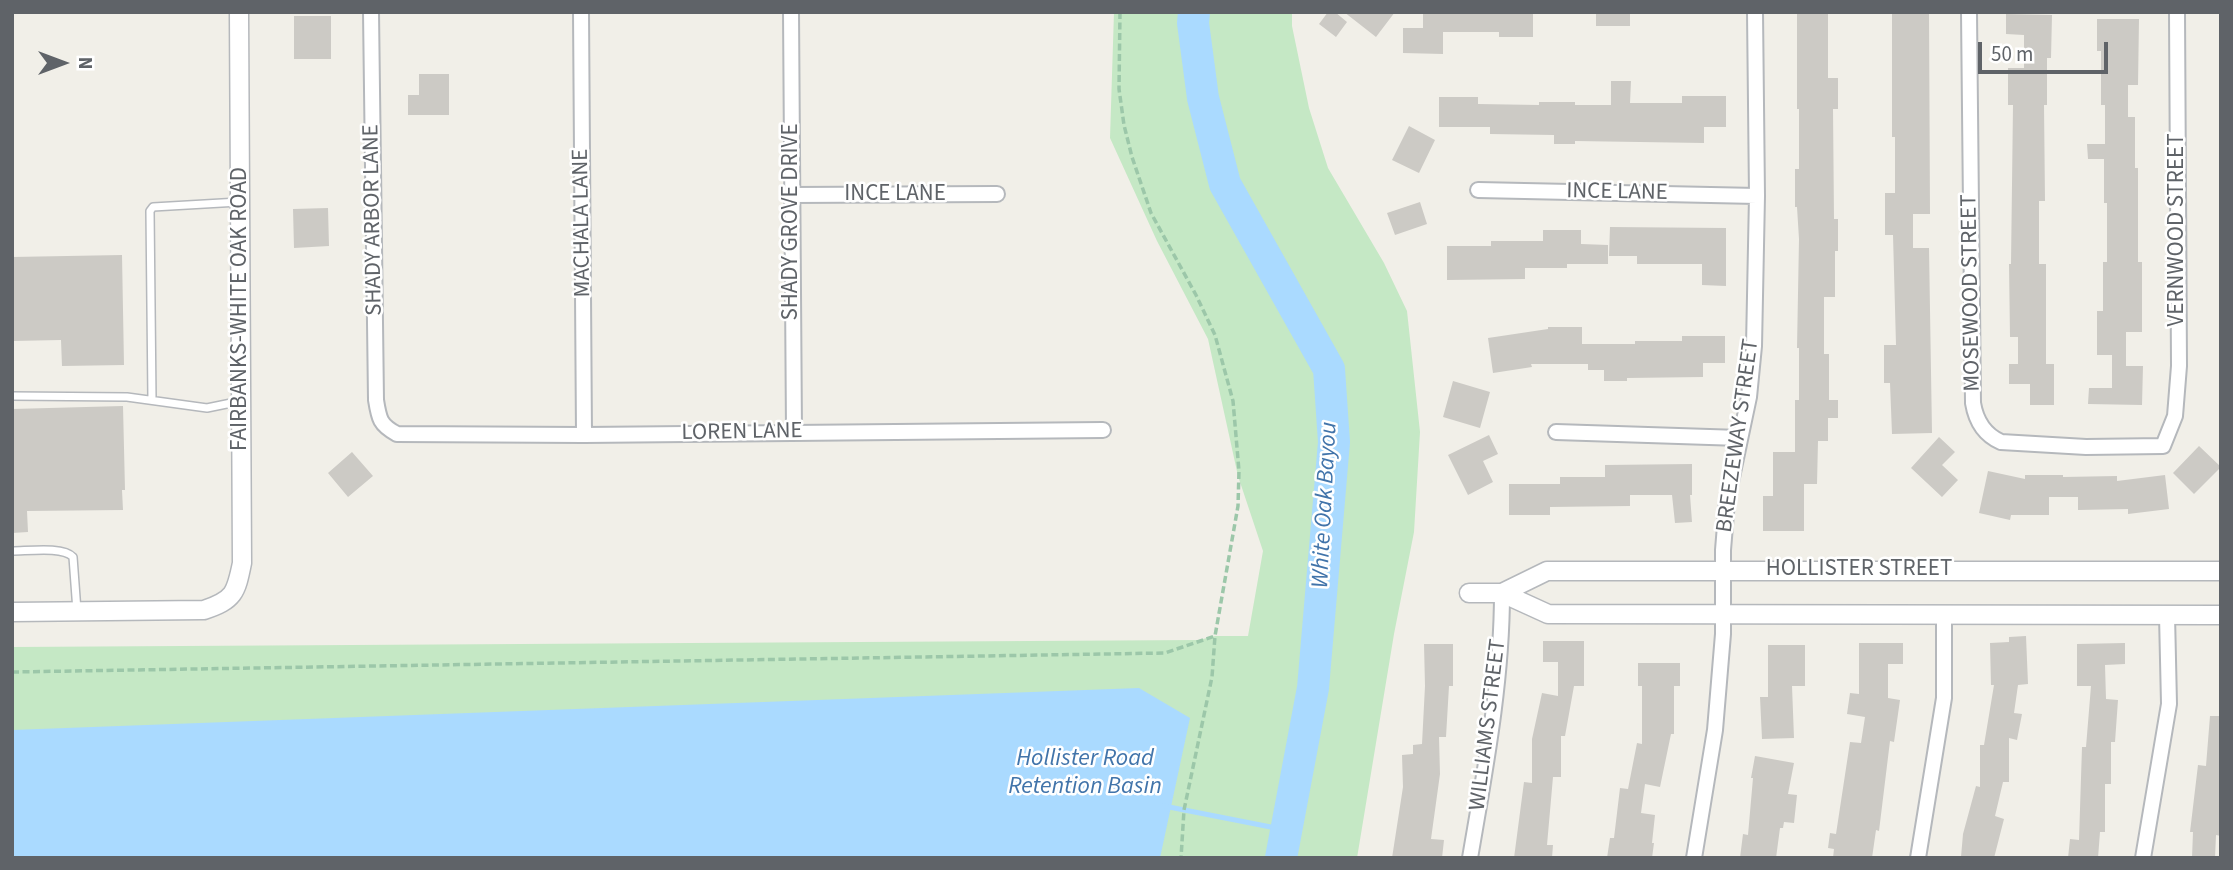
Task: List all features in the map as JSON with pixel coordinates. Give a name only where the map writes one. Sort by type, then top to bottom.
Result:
[{"type":"street","name":"FAIRBANKS-WHITE OAK ROAD","points":[[77,612],[204,610],[225,603],[238,584],[242,563],[239,12]]},
{"type":"street","name":"SHADY ARBOR LANE","points":[[371,12],[376,400],[384,427]]},
{"type":"street","name":"MACHALA LANE","points":[[581,12],[584,435]]},
{"type":"street","name":"SHADY GROVE DRIVE","points":[[791,12],[794,432]]},
{"type":"street","name":"BREEZEWAY STREET","points":[[1694,858],[1715,730],[1727,500],[1749,397],[1754,345],[1757,196],[1755,12]]},
{"type":"street","name":"MOSEWOOD STREET","points":[[1969,12],[1975,416],[1990,437],[2001,442],[2163,446]]},
{"type":"street","name":"VERNWOOD STREET","points":[[2163,446],[2175,415],[2179,366],[2177,12]]},
{"type":"street","name":"INCE LANE","points":[[1478,190],[1757,196]]},
{"type":"street","name":"INCE LANE","points":[[792,195],[997,194]]},
{"type":"street","name":"LOREN LANE","points":[[384,427],[397,434],[584,435],[1103,430]]},
{"type":"street","points":[[1556,432],[1740,438]]},
{"type":"street","name":"HOLLISTER STREET","points":[[1502,593],[1547,571],[2221,570]]},
{"type":"street","name":"HOLLISTER STREET","points":[[1469,593],[1502,593],[1548,614],[2221,615]]},
{"type":"street","name":"WILLIAMS STREET","points":[[1471,858],[1502,639],[1502,593]]},
{"type":"street","points":[[12,612],[77,612]]},
{"type":"street","points":[[2143,858],[2169,704],[2167,615]]},
{"type":"street","points":[[1918,858],[1944,698],[1944,616]]},
{"type":"lane","points":[[152,400],[149,211],[153,207],[240,202]]},
{"type":"lane","points":[[12,396],[127,397],[208,408],[241,401]]},
{"type":"lane","points":[[12,551],[69,552],[74,557],[77,612]]},
{"type":"path","points":[[1120,12],[1119,89],[1132,157],[1151,213],[1215,335],[1233,401],[1240,471],[1238,506],[1215,636],[1212,677],[1184,810],[1181,858]]},
{"type":"path","points":[[12,672],[1166,653],[1215,636]]},
{"type":"green space","points":[[1114,12],[1292,12],[1292,26],[1309,108],[1328,168],[1384,263],[1407,311],[1420,432],[1414,532],[1394,634],[1357,858],[12,858],[12,647],[1199,640],[1215,636],[1248,636],[1263,551],[1238,476],[1208,339],[1157,241],[1110,138]]},
{"type":"water","name":"Hollister Road Retention Basin","points":[[1139,688],[1190,718],[1160,858],[12,858],[12,730]]},
{"type":"building","points":[[1328,12],[1335,12],[1347,22],[1336,37],[1319,24]]},
{"type":"building","points":[[1344,12],[1395,12],[1376,37]]},
{"type":"building","points":[[1423,12],[1533,12],[1533,37],[1499,37],[1499,32],[1443,32],[1443,54],[1403,53],[1403,28],[1423,28]]},
{"type":"building","points":[[1596,12],[1630,12],[1630,26],[1596,26]]},
{"type":"building","points":[[1797,12],[1828,12],[1828,78],[1838,78],[1838,109],[1833,109],[1834,219],[1838,219],[1838,251],[1835,251],[1835,297],[1824,297],[1824,354],[1829,354],[1829,400],[1838,400],[1838,418],[1828,418],[1828,441],[1818,441],[1817,484],[1804,484],[1804,531],[1763,531],[1763,496],[1773,496],[1773,452],[1795,452],[1795,400],[1799,400],[1799,239],[1795,207],[1795,169],[1799,169]]},
{"type":"building","points":[[1892,12],[1929,12],[1930,214],[1913,214],[1913,248],[1929,248],[1932,433],[1892,434],[1890,383],[1884,383],[1884,345],[1896,345],[1893,235],[1885,235],[1885,193],[1895,193]]},
{"type":"building","points":[[2006,14],[2052,15],[2051,58],[2047,58],[2047,105],[2044,105],[2045,201],[2039,201],[2039,264],[2046,264],[2046,364],[2054,364],[2054,405],[2030,405],[2030,384],[2009,384],[2009,364],[2018,364],[2018,337],[2010,337],[2013,105],[2008,105],[2008,68],[2024,68],[2024,35],[2006,34]]},
{"type":"building","points":[[294,16],[331,16],[331,59],[294,59]]},
{"type":"building","points":[[2097,19],[2139,19],[2138,85],[2128,85],[2128,117],[2135,117],[2138,262],[2142,262],[2142,332],[2126,332],[2126,366],[2143,366],[2142,405],[2088,404],[2089,388],[2112,388],[2112,355],[2097,355],[2097,311],[2103,311],[2103,262],[2107,262],[2104,159],[2088,159],[2087,144],[2105,144],[2105,105],[2101,105],[2101,51],[2097,51]]},
{"type":"building","points":[[419,74],[449,74],[449,115],[408,115],[408,95],[419,95]]},
{"type":"building","points":[[1611,81],[1631,81],[1630,103],[1682,103],[1682,96],[1726,96],[1726,127],[1704,127],[1704,143],[1575,141],[1575,144],[1554,144],[1554,135],[1490,134],[1490,127],[1439,127],[1439,97],[1478,97],[1478,104],[1539,105],[1539,102],[1575,102],[1575,105],[1611,105]]},
{"type":"building","points":[[1409,126],[1435,140],[1419,173],[1392,160]]},
{"type":"building","points":[[1420,202],[1427,224],[1395,235],[1387,213]]},
{"type":"building","points":[[328,208],[329,246],[294,248],[293,209]]},
{"type":"building","points":[[1610,227],[1726,228],[1726,286],[1702,285],[1702,264],[1637,264],[1637,256],[1609,256]]},
{"type":"building","points":[[1543,230],[1581,230],[1581,244],[1608,245],[1608,264],[1525,268],[1525,279],[1447,280],[1447,246],[1491,246],[1491,241],[1543,241]]},
{"type":"building","points":[[122,255],[124,365],[62,366],[61,340],[12,341],[12,257]]},
{"type":"building","points":[[1548,327],[1582,327],[1582,344],[1635,344],[1635,341],[1682,341],[1682,336],[1725,336],[1725,363],[1703,363],[1703,377],[1627,378],[1627,381],[1604,381],[1604,370],[1588,370],[1588,364],[1531,364],[1532,367],[1493,373],[1488,338]]},
{"type":"building","points":[[1453,381],[1490,392],[1480,428],[1443,417]]},
{"type":"building","points":[[123,406],[123,510],[27,511],[28,532],[12,533],[12,409]]},
{"type":"building","points":[[1489,435],[1498,454],[1483,461],[1493,482],[1468,495],[1448,455]]},
{"type":"building","points":[[1939,437],[1955,452],[1942,465],[1958,480],[1942,497],[1911,468]]},
{"type":"building","points":[[2199,446],[2221,467],[2194,494],[2173,473]]},
{"type":"building","points":[[352,452],[373,476],[348,497],[328,473]]},
{"type":"building","points":[[1692,464],[1692,522],[1675,523],[1672,495],[1630,495],[1630,506],[1550,507],[1550,515],[1509,515],[1509,484],[1560,484],[1560,477],[1605,477],[1605,465]]},
{"type":"building","points":[[1988,471],[2025,479],[2025,475],[2117,476],[2117,481],[2165,475],[2169,509],[2128,514],[2128,509],[2078,510],[2078,497],[2049,497],[2049,515],[2011,515],[2010,520],[1979,513]]},
{"type":"building","points":[[2026,636],[2028,684],[2018,685],[2014,713],[2022,714],[2017,740],[2009,738],[2009,782],[2003,782],[1995,816],[2004,819],[1994,858],[1961,857],[1963,834],[1976,786],[1980,787],[1980,745],[1984,745],[1994,685],[1991,685],[1990,643],[2009,642],[2009,637]]},
{"type":"building","points":[[1543,641],[1584,641],[1584,686],[1574,686],[1565,736],[1561,736],[1561,777],[1553,777],[1547,845],[1553,845],[1552,858],[1514,858],[1524,782],[1532,783],[1532,739],[1542,693],[1558,696],[1558,662],[1543,662]]},
{"type":"building","points":[[1859,643],[1903,643],[1903,664],[1888,664],[1888,698],[1900,700],[1894,742],[1890,741],[1879,831],[1876,830],[1872,858],[1833,858],[1834,849],[1828,848],[1830,833],[1836,834],[1850,742],[1861,743],[1865,717],[1847,714],[1850,693],[1859,694]]},
{"type":"building","points":[[2125,643],[2125,664],[2105,665],[2106,699],[2118,700],[2115,742],[2111,742],[2111,784],[2105,784],[2105,832],[2100,832],[2098,858],[2068,858],[2070,839],[2079,840],[2082,747],[2086,747],[2091,686],[2077,686],[2077,644]]},
{"type":"building","points":[[1424,644],[1453,644],[1453,686],[1449,686],[1446,737],[1439,737],[1440,774],[1431,839],[1444,840],[1442,858],[1392,858],[1403,787],[1402,755],[1413,754],[1413,745],[1422,744]]},
{"type":"building","points":[[1768,645],[1805,645],[1805,686],[1792,686],[1794,738],[1762,739],[1760,697],[1768,697]]},
{"type":"building","points":[[1638,663],[1680,663],[1680,686],[1674,686],[1674,734],[1671,734],[1660,787],[1645,784],[1641,813],[1655,815],[1652,858],[1607,858],[1610,838],[1614,838],[1620,788],[1628,789],[1637,743],[1642,744],[1642,686],[1638,686]]},
{"type":"building","points":[[2210,716],[2221,716],[2221,836],[2216,835],[2215,858],[2192,858],[2193,832],[2190,832],[2198,765],[2206,766]]},
{"type":"building","points":[[1755,756],[1794,763],[1788,794],[1797,795],[1794,823],[1784,822],[1783,828],[1780,828],[1776,858],[1740,858],[1743,834],[1748,835]]},
{"type":"waterway","name":"White Oak Bayou","points":[[1194,12],[1193,23],[1203,98],[1225,184],[1329,369],[1334,442],[1313,688],[1281,858]]},
{"type":"waterway","points":[[1164,806],[1286,830]]}]
